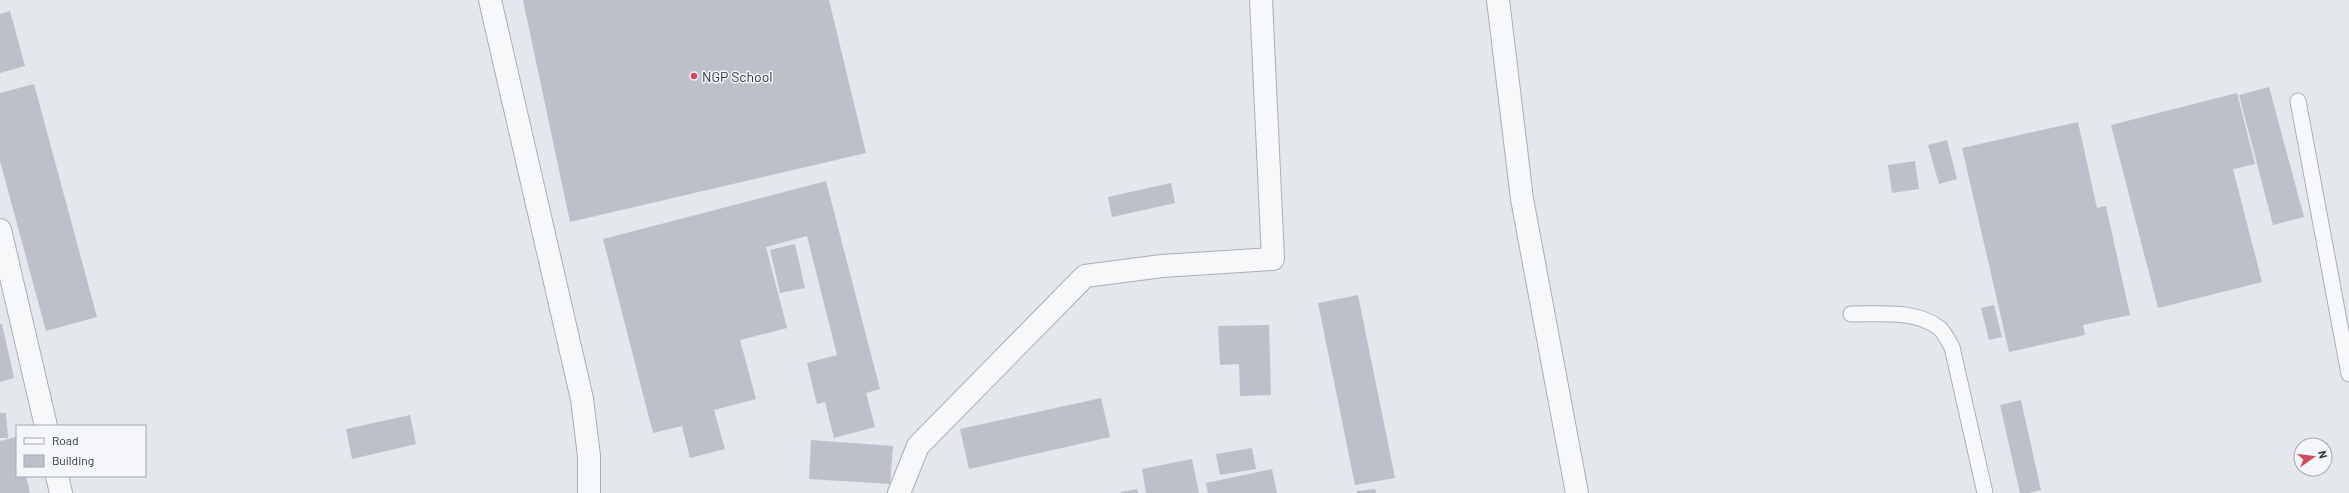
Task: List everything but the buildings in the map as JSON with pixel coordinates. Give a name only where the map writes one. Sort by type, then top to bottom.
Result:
[{"type":"street","points":[[490,0],[582,399],[589,456],[589,493]]},
{"type":"street","points":[[899,493],[918,446],[1085,276],[1162,266],[1273,259],[1261,0]]},
{"type":"street","points":[[1498,0],[1522,199],[1577,493]]},
{"type":"street","points":[[0,230],[46,425]]},
{"type":"street","points":[[57,477],[61,493]]},
{"type":"lane","points":[[2298,101],[2349,374]]},
{"type":"lane","points":[[1852,314],[1894,314],[1920,319],[1938,327],[1952,348],[1985,493]]},
{"type":"place","name":"NGP School","points":[[694,76]]}]
